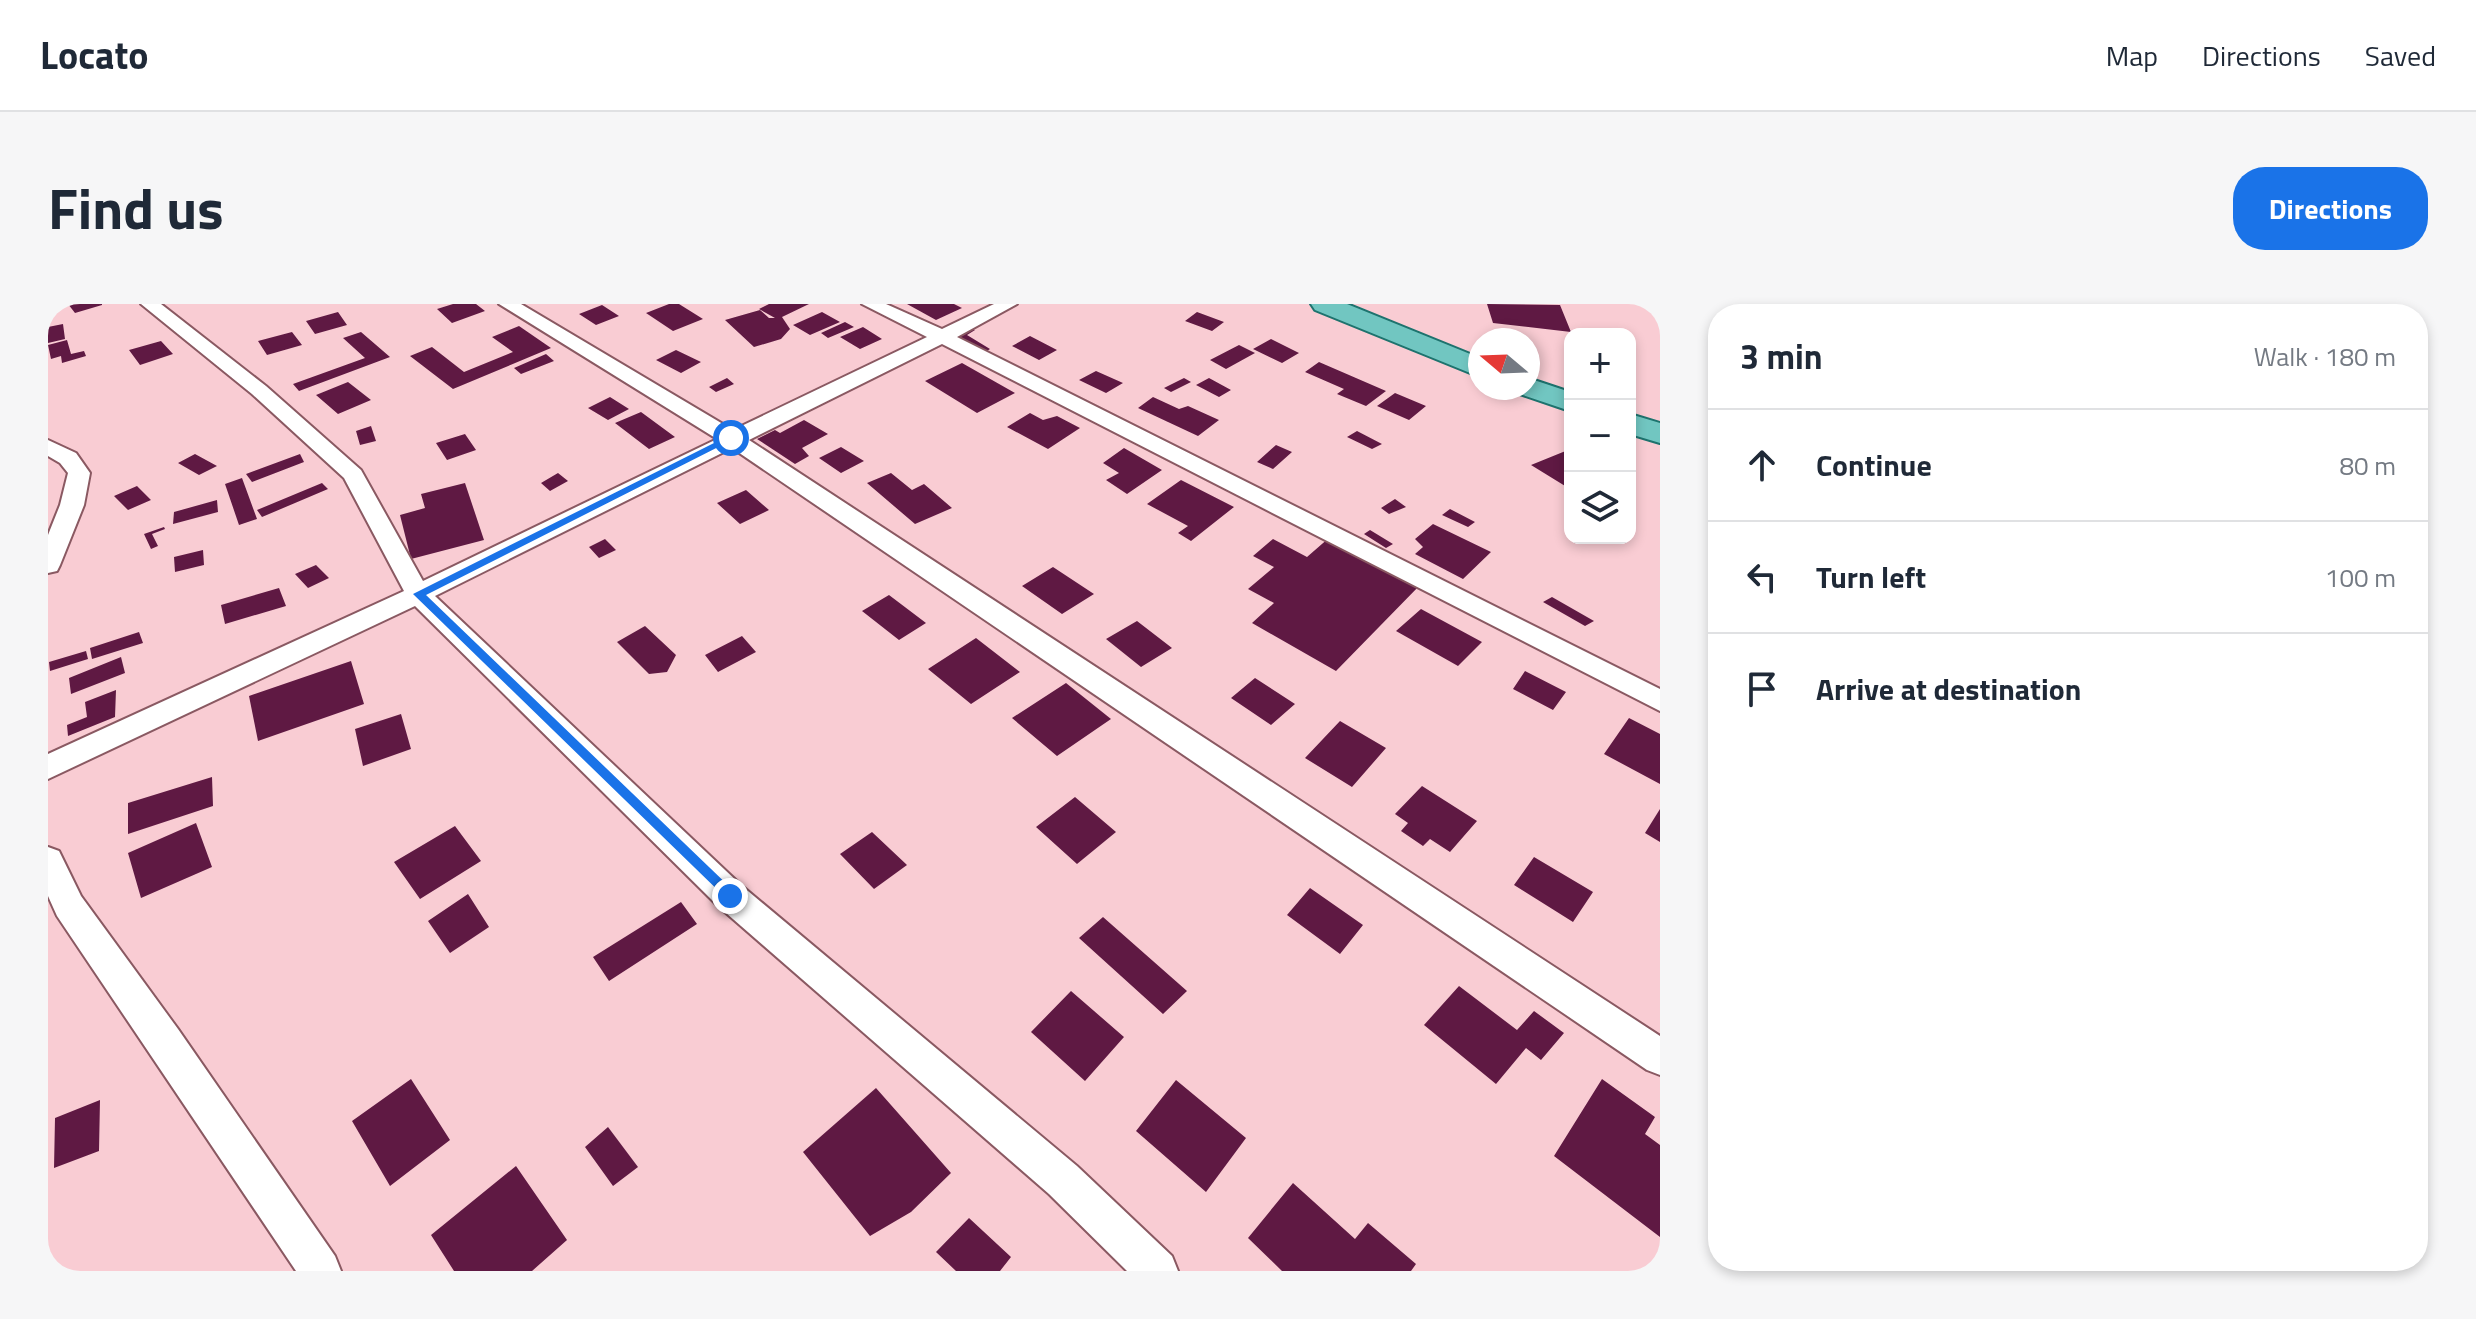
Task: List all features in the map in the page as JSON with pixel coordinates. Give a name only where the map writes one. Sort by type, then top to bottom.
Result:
[{"type":"main road","points":[[1324,304],[1468,363]]},
{"type":"main road","points":[[1540,390],[1564,397]]},
{"type":"main road","points":[[1636,415],[1660,421]]},
{"type":"main road","points":[[1636,425],[1660,434]]},
{"type":"street","points":[[150,304],[259,390],[353,475],[418,594],[730,896],[1063,1180],[1157,1271]]},
{"type":"street","points":[[508,304],[731,438],[1660,1057]]},
{"type":"street","points":[[871,304],[941,336],[1660,701]]},
{"type":"street","points":[[48,767],[418,594],[1008,304]]},
{"type":"street","points":[[48,447],[68,458],[79,473],[72,505],[48,565]]},
{"type":"street","points":[[48,860],[69,906],[174,1053],[320,1271]]},
{"type":"building","points":[[68,304],[102,304],[102,305],[75,313]]},
{"type":"building","points":[[453,304],[476,304],[485,311],[452,323],[437,309]]},
{"type":"building","points":[[669,304],[679,304],[703,319],[673,331],[646,313]]},
{"type":"building","points":[[769,304],[809,304],[782,317],[790,329],[781,339],[754,347],[725,320],[760,310],[769,318],[775,318],[759,309]]},
{"type":"building","points":[[907,304],[954,304],[962,308],[936,320]]},
{"type":"building","points":[[1487,304],[1560,305],[1569,328],[1564,328],[1564,331],[1493,323]]},
{"type":"building","points":[[602,305],[619,316],[596,325],[579,314]]},
{"type":"building","points":[[338,312],[347,325],[315,334],[306,321]]},
{"type":"building","points":[[822,312],[840,322],[810,335],[793,325]]},
{"type":"building","points":[[1197,312],[1224,322],[1212,331],[1185,321]]},
{"type":"building","points":[[845,322],[854,327],[828,338],[821,333]]},
{"type":"building","points":[[63,324],[65,339],[48,343],[48,327]]},
{"type":"building","points":[[519,326],[551,348],[453,389],[410,356],[432,347],[464,372],[513,352],[492,337]]},
{"type":"building","points":[[863,327],[882,339],[860,349],[840,337]]},
{"type":"building","points":[[968,327],[975,330],[967,335],[990,349],[984,353],[963,343],[955,334]]},
{"type":"building","points":[[292,332],[302,345],[267,355],[258,341]]},
{"type":"building","points":[[361,332],[390,357],[299,391],[293,384],[365,358],[343,338]]},
{"type":"building","points":[[1030,336],[1057,350],[1039,360],[1012,346]]},
{"type":"building","points":[[1271,339],[1299,353],[1282,363],[1253,349]]},
{"type":"building","points":[[67,340],[71,354],[84,351],[86,356],[62,363],[61,356],[51,359],[48,345]]},
{"type":"building","points":[[161,341],[173,354],[140,365],[129,350]]},
{"type":"building","points":[[1239,345],[1255,353],[1226,369],[1210,360]]},
{"type":"building","points":[[676,350],[701,362],[681,373],[656,360]]},
{"type":"building","points":[[546,354],[554,361],[521,374],[514,368]]},
{"type":"building","points":[[1319,362],[1386,391],[1366,406],[1337,394],[1344,389],[1305,372]]},
{"type":"building","points":[[962,363],[1015,393],[977,413],[925,381]]},
{"type":"building","points":[[1096,371],[1123,383],[1106,393],[1079,380]]},
{"type":"building","points":[[727,378],[734,384],[716,392],[709,387]]},
{"type":"building","points":[[1184,378],[1191,382],[1171,392],[1164,388]]},
{"type":"building","points":[[1209,378],[1231,390],[1219,397],[1196,385]]},
{"type":"building","points":[[348,382],[371,400],[338,414],[316,395]]},
{"type":"building","points":[[1395,393],[1426,406],[1409,420],[1377,406]]},
{"type":"building","points":[[610,397],[629,409],[608,420],[588,408]]},
{"type":"building","points":[[1153,397],[1179,409],[1188,406],[1219,420],[1198,436],[1138,408]]},
{"type":"building","points":[[641,412],[675,437],[649,449],[615,423]]},
{"type":"building","points":[[1030,413],[1043,420],[1057,416],[1080,428],[1048,449],[1007,427]]},
{"type":"building","points":[[804,420],[828,434],[802,448],[809,456],[795,464],[757,439],[775,430],[780,433]]},
{"type":"building","points":[[371,426],[376,441],[360,445],[356,431]]},
{"type":"building","points":[[1357,431],[1382,444],[1372,449],[1347,437]]},
{"type":"building","points":[[465,434],[476,450],[447,460],[436,443]]},
{"type":"building","points":[[1276,445],[1292,452],[1273,469],[1257,462]]},
{"type":"building","points":[[841,447],[864,461],[841,473],[819,458]]},
{"type":"building","points":[[1124,448],[1162,470],[1127,494],[1106,480],[1119,473],[1103,463]]},
{"type":"building","points":[[1564,452],[1564,485],[1531,465]]},
{"type":"building","points":[[195,454],[217,466],[199,475],[178,463]]},
{"type":"building","points":[[300,454],[304,462],[252,482],[246,474]]},
{"type":"building","points":[[558,473],[568,481],[550,491],[541,483]]},
{"type":"building","points":[[891,473],[912,490],[924,484],[952,508],[915,524],[867,483]]},
{"type":"building","points":[[242,478],[257,519],[239,525],[225,484]]},
{"type":"building","points":[[1181,480],[1234,507],[1191,541],[1178,533],[1188,526],[1147,504]]},
{"type":"building","points":[[322,483],[328,489],[262,517],[257,510]]},
{"type":"building","points":[[465,483],[484,540],[411,559],[400,515],[425,508],[421,494]]},
{"type":"building","points":[[137,486],[151,500],[128,510],[114,496]]},
{"type":"building","points":[[746,490],[769,510],[740,524],[717,503]]},
{"type":"building","points":[[1395,499],[1406,507],[1389,514],[1381,508]]},
{"type":"building","points":[[217,500],[218,512],[173,524],[174,512]]},
{"type":"building","points":[[1450,509],[1475,522],[1468,527],[1442,515]]},
{"type":"building","points":[[1433,524],[1491,552],[1463,579],[1415,554],[1423,547],[1415,539]]},
{"type":"building","points":[[164,527],[152,534],[158,546],[151,549],[144,534]]},
{"type":"building","points":[[1370,530],[1393,544],[1386,548],[1364,534]]},
{"type":"building","points":[[1330,537],[1422,583],[1336,671],[1252,623],[1274,603],[1248,589],[1274,567],[1253,556],[1273,539],[1307,557]]},
{"type":"building","points":[[605,539],[616,550],[599,558],[589,547]]},
{"type":"building","points":[[203,550],[204,565],[175,572],[174,557]]},
{"type":"building","points":[[316,565],[329,578],[308,588],[295,574]]},
{"type":"building","points":[[1053,567],[1094,594],[1062,614],[1022,586]]},
{"type":"building","points":[[279,588],[286,606],[225,624],[221,605]]},
{"type":"building","points":[[889,595],[926,623],[899,640],[862,611]]},
{"type":"building","points":[[1552,597],[1594,621],[1585,626],[1543,602]]},
{"type":"building","points":[[1421,609],[1482,642],[1458,666],[1396,631]]},
{"type":"building","points":[[1137,621],[1172,648],[1141,667],[1106,639]]},
{"type":"building","points":[[645,626],[676,655],[667,672],[649,674],[617,642]]},
{"type":"building","points":[[139,632],[143,643],[92,659],[90,648]]},
{"type":"building","points":[[742,636],[756,652],[718,672],[705,655]]},
{"type":"building","points":[[976,638],[1020,672],[971,704],[928,669]]},
{"type":"building","points":[[86,651],[88,659],[50,671],[49,662]]},
{"type":"building","points":[[121,657],[125,673],[71,694],[69,678]]},
{"type":"building","points":[[351,661],[364,704],[258,741],[249,696]]},
{"type":"building","points":[[1525,671],[1566,692],[1553,710],[1513,689]]},
{"type":"building","points":[[1255,678],[1295,704],[1271,725],[1231,698]]},
{"type":"building","points":[[1066,683],[1111,719],[1057,756],[1012,718]]},
{"type":"building","points":[[116,690],[115,717],[68,736],[67,725],[87,717],[85,702]]},
{"type":"building","points":[[401,714],[411,749],[363,766],[355,729]]},
{"type":"building","points":[[1629,718],[1660,734],[1660,784],[1604,754]]},
{"type":"building","points":[[1340,721],[1386,748],[1352,787],[1305,758]]},
{"type":"building","points":[[212,777],[213,806],[128,834],[128,803]]},
{"type":"building","points":[[1422,786],[1477,821],[1450,852],[1430,839],[1423,846],[1401,831],[1408,823],[1395,814]]},
{"type":"building","points":[[1075,797],[1116,832],[1077,864],[1036,827]]},
{"type":"building","points":[[1660,809],[1660,842],[1645,833]]},
{"type":"building","points":[[196,823],[212,867],[141,898],[128,853]]},
{"type":"building","points":[[455,826],[481,861],[420,899],[394,862]]},
{"type":"building","points":[[872,832],[907,865],[874,889],[840,854]]},
{"type":"building","points":[[1534,857],[1593,892],[1573,922],[1514,885]]},
{"type":"building","points":[[1310,888],[1363,925],[1340,954],[1287,915]]},
{"type":"building","points":[[468,894],[489,927],[450,953],[428,921]]},
{"type":"building","points":[[681,902],[697,924],[609,981],[593,957]]},
{"type":"building","points":[[1103,917],[1187,991],[1163,1014],[1079,938]]},
{"type":"building","points":[[1459,986],[1517,1030],[1534,1011],[1564,1033],[1541,1060],[1526,1048],[1496,1084],[1424,1025]]},
{"type":"building","points":[[1071,991],[1124,1037],[1085,1081],[1031,1032]]},
{"type":"building","points":[[411,1079],[450,1140],[390,1186],[352,1121]]},
{"type":"building","points":[[1602,1079],[1655,1117],[1645,1134],[1660,1145],[1660,1237],[1554,1156]]},
{"type":"building","points":[[1176,1080],[1246,1138],[1206,1192],[1136,1131]]},
{"type":"building","points":[[876,1088],[951,1173],[911,1212],[870,1236],[803,1152]]},
{"type":"building","points":[[100,1100],[99,1151],[54,1168],[55,1118]]},
{"type":"building","points":[[608,1127],[638,1167],[613,1186],[585,1147]]},
{"type":"building","points":[[516,1166],[567,1240],[532,1271],[454,1271],[431,1235]]},
{"type":"building","points":[[1293,1183],[1355,1239],[1368,1223],[1416,1264],[1411,1271],[1282,1271],[1248,1238]]},
{"type":"building","points":[[969,1218],[1011,1257],[1000,1271],[956,1271],[936,1252]]},
{"type":"route","points":[[730,896],[418,594],[731,438]]}]
